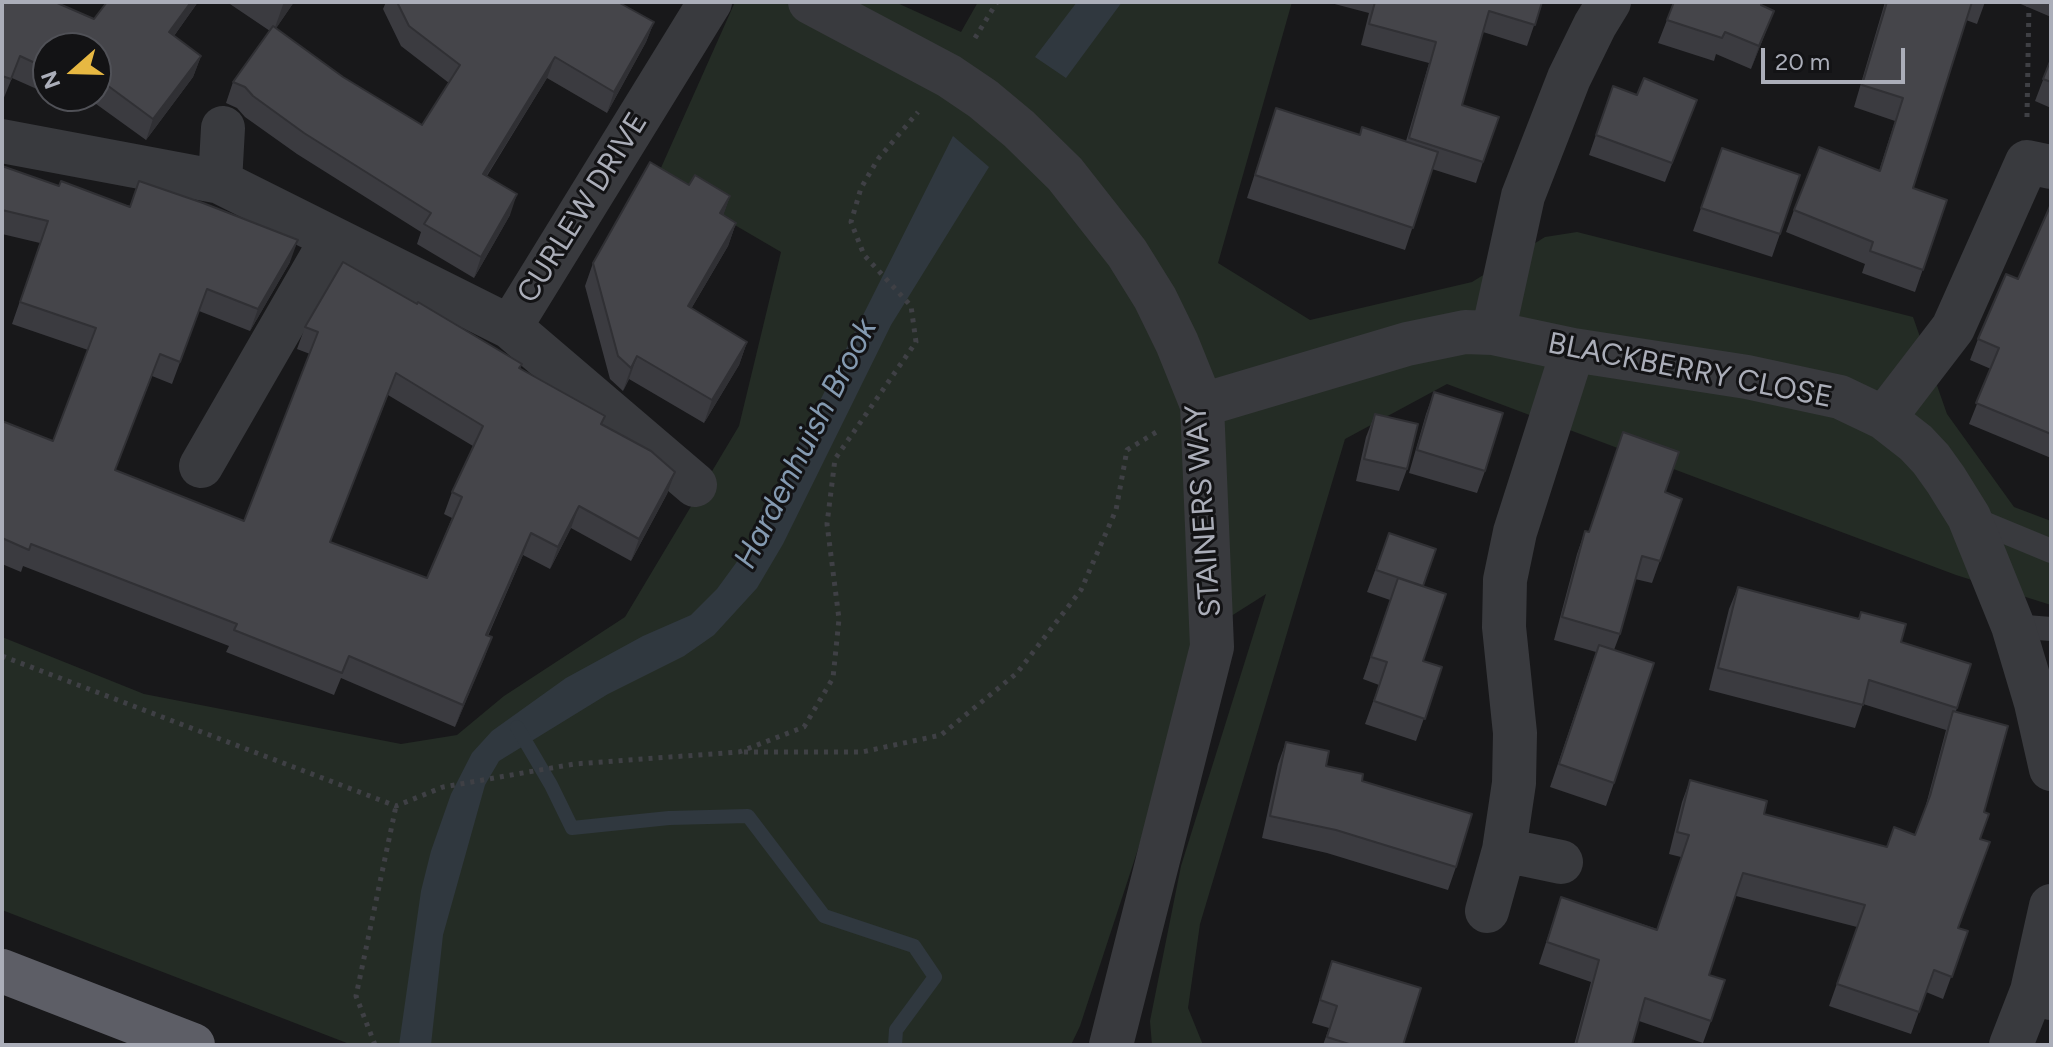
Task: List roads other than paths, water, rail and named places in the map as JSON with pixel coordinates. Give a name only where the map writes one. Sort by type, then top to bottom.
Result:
[{"type":"highway","points":[[2,971],[193,1045]]},
{"type":"street","name":"CURLEW DRIVE","points":[[2,141],[220,182],[510,327],[710,2]]},
{"type":"street","name":"STAINERS WAY","points":[[810,2],[949,76],[1019,129],[1065,174],[1127,253],[1155,298],[1202,405],[1212,647],[1113,1043]]},
{"type":"street","points":[[1493,333],[1523,196],[1569,78],[1609,2]]},
{"type":"street","points":[[220,182],[223,128]]},
{"type":"street","points":[[1884,418],[1953,328],[2039,165]]},
{"type":"street","points":[[201,466],[332,239]]},
{"type":"street","points":[[510,327],[695,485]]},
{"type":"street","name":"BLACKBERRY CLOSE","points":[[1202,405],[1407,344],[1465,332],[1493,333],[1840,397],[1884,418],[1931,459],[1969,517],[2032,628],[2036,703],[2051,769]]},
{"type":"street","points":[[1487,911],[1504,850],[1514,783],[1515,733],[1504,627],[1505,580],[1515,532],[1573,350]]},
{"type":"street","points":[[1504,850],[1561,862]]},
{"type":"street","points":[[2011,1045],[2041,995],[2051,906]]},
{"type":"lane","points":[[1969,517],[2051,551]]},
{"type":"water","points":[[1077,2],[1122,2],[1066,78],[1035,57]]},
{"type":"water","points":[[953,136],[989,167],[891,325],[783,544],[757,588],[714,635],[684,656],[608,694],[499,761],[485,785],[443,935],[431,1045],[399,1045],[421,891],[431,851],[451,794],[472,753],[492,731],[566,678],[643,636],[691,615],[717,589],[744,552]]},
{"type":"waterway","name":"Hardenhuish Brook","points":[[517,727],[572,828],[669,818],[748,816],[824,916],[914,946],[935,977],[896,1030],[895,1045]]}]
